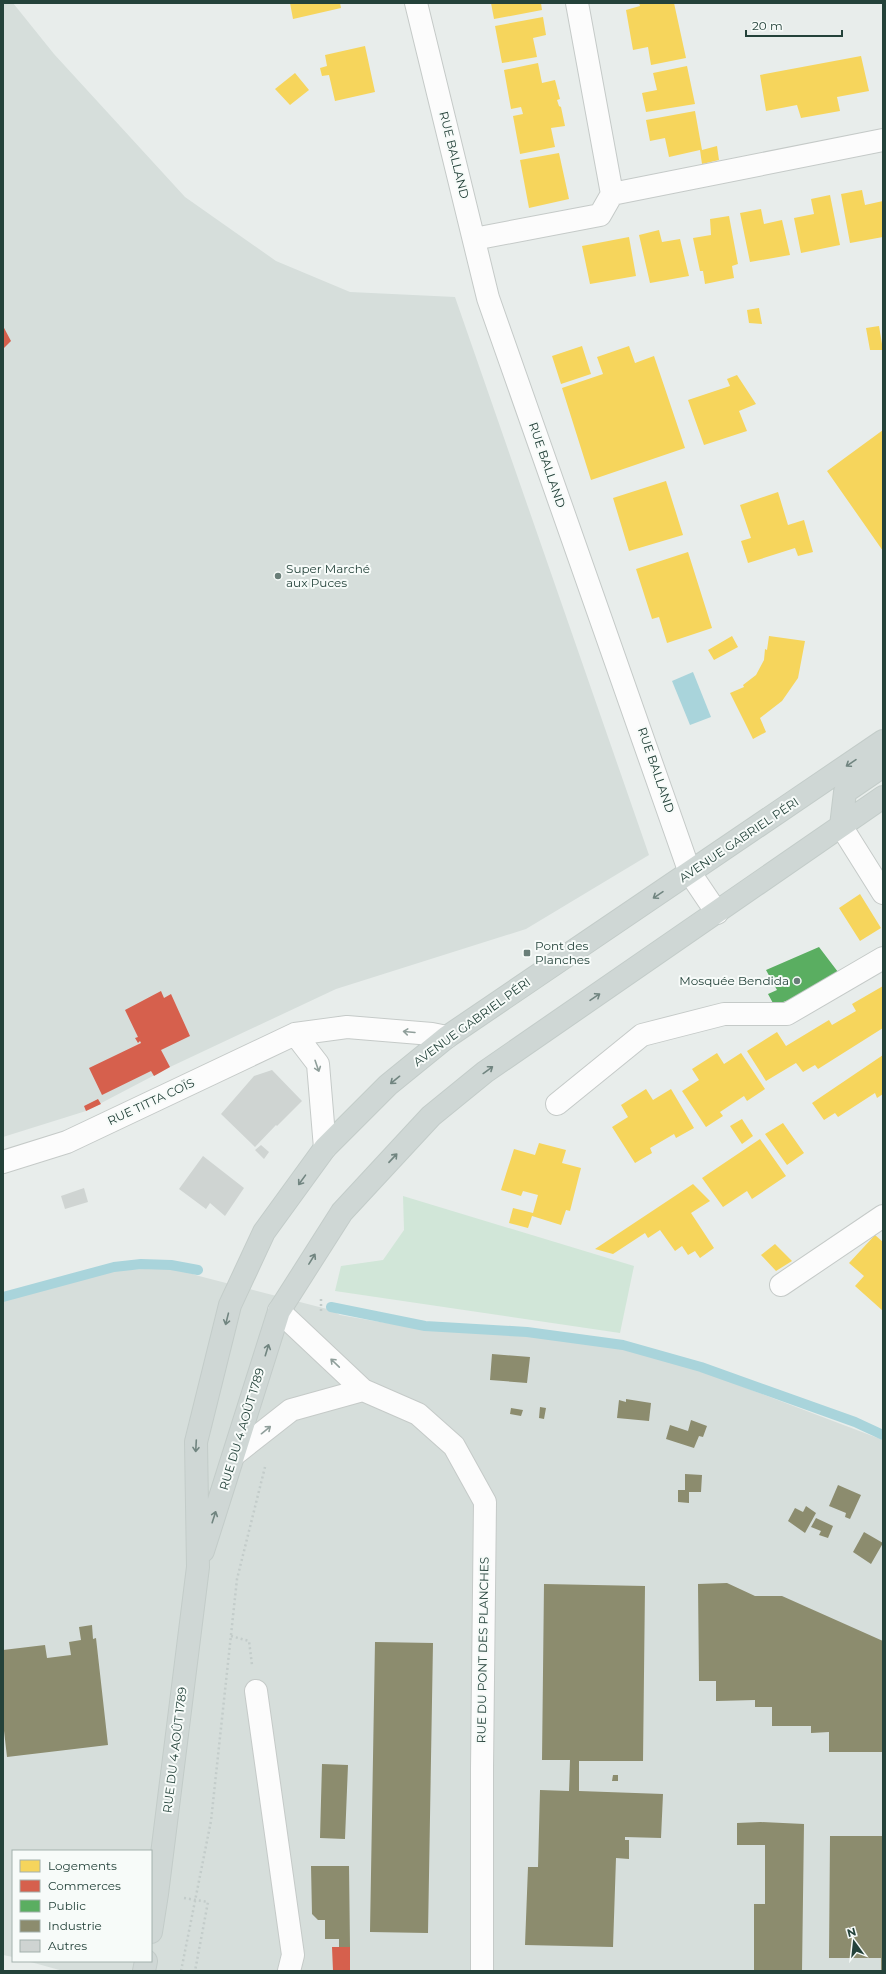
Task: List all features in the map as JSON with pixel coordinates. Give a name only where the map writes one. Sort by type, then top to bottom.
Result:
[{"type":"main road","name":"AVENUE GABRIEL PÉRI","points":[[240,1283],[264,1232],[324,1148],[388,1085],[447,1038],[883,741]]},
{"type":"main road","points":[[841,826],[845,792],[883,766]]},
{"type":"main road","points":[[717,913],[883,797]]},
{"type":"main road","name":"RUE DU 4 AOÛT 1789","points":[[198,1567],[279,1311],[342,1212],[431,1116],[485,1072],[717,913]]},
{"type":"main road","name":"RUE DU 4 AOÛT 1789","points":[[152,1927],[158,1894],[198,1567],[196,1442],[230,1305],[240,1283]]},
{"type":"street","name":"RUE BALLAND","points":[[416,3],[488,298],[690,873],[717,913]]},
{"type":"street","points":[[474,239],[600,215],[612,194],[577,3]]},
{"type":"street","points":[[612,194],[883,140]]},
{"type":"street","points":[[841,826],[883,893]]},
{"type":"street","points":[[557,1104],[642,1036],[724,1014],[787,1014],[883,958]]},
{"type":"street","name":"RUE TITTA COÏS","points":[[3,1162],[67,1142],[295,1034],[347,1027],[432,1034],[447,1038]]},
{"type":"street","points":[[295,1034],[318,1064],[324,1148]]},
{"type":"street","points":[[781,1285],[883,1216]]},
{"type":"street","name":"RUE DU PONT DES PLANCHES","points":[[279,1311],[363,1390],[418,1414],[454,1446],[485,1502],[482,1768],[482,1971]]},
{"type":"street","points":[[235,1454],[291,1410],[363,1390]]},
{"type":"street","points":[[256,1692],[293,1955],[289,1971]]},
{"type":"path","points":[[313,1343],[320,1328],[322,1293]]},
{"type":"path","points":[[181,1971],[211,1821],[237,1579],[268,1462]]},
{"type":"path","points":[[231,1636],[249,1641],[256,1692]]},
{"type":"path","points":[[158,1894],[208,1902],[195,1971]]},
{"type":"shaded area","name":"Super Marché aux Puces","points":[[3,3],[13,3],[54,54],[185,197],[276,261],[350,292],[455,297],[649,855],[526,929],[336,989],[170,1067],[86,1111],[3,1137]]},
{"type":"shaded area","points":[[174,1268],[199,1276],[331,1310],[340,1315],[374,1321],[426,1329],[528,1335],[630,1350],[699,1370],[883,1440],[883,1971],[63,1971],[31,1962],[152,1962],[152,1850],[12,1850],[12,1957],[3,1955],[3,1298],[91,1273],[96,1276],[118,1270]]},
{"type":"green space","points":[[403,1196],[634,1266],[620,1333],[335,1291],[341,1266],[383,1260],[404,1230]]},
{"type":"water","points":[[693,672],[711,717],[690,725],[672,681]]},
{"type":"building: Logements","points":[[290,3],[340,3],[341,8],[293,19]]},
{"type":"building: Logements","points":[[491,3],[541,3],[542,10],[494,19]]},
{"type":"building: Logements","points":[[639,3],[674,3],[686,58],[651,65],[648,47],[633,50],[626,10],[640,6]]},
{"type":"building: Logements","points":[[543,17],[546,35],[533,38],[537,57],[502,63],[495,26]]},
{"type":"building: Logements","points":[[365,46],[375,92],[335,101],[329,75],[322,76],[320,68],[327,66],[325,55]]},
{"type":"building: Logements","points":[[861,56],[869,91],[837,97],[840,111],[801,118],[797,105],[766,111],[760,75]]},
{"type":"building: Logements","points":[[538,63],[542,83],[555,80],[560,99],[557,100],[559,106],[561,107],[565,126],[551,128],[555,147],[520,154],[513,116],[523,114],[521,107],[511,109],[504,70]]},
{"type":"building: Logements","points":[[687,66],[695,104],[646,112],[642,93],[657,90],[653,73]]},
{"type":"building: Logements","points":[[295,73],[309,90],[290,105],[275,89]]},
{"type":"building: Logements","points":[[695,111],[702,150],[717,146],[719,160],[702,164],[700,150],[669,157],[665,138],[650,141],[646,120]]},
{"type":"building: Logements","points":[[559,153],[569,199],[529,208],[520,160]]},
{"type":"building: Logements","points":[[862,190],[865,205],[883,201],[883,237],[850,243],[841,194]]},
{"type":"building: Logements","points":[[830,195],[840,245],[801,253],[794,218],[814,214],[811,199]]},
{"type":"building: Logements","points":[[761,209],[764,224],[782,220],[790,255],[750,262],[740,213]]},
{"type":"building: Logements","points":[[729,216],[738,264],[732,266],[734,278],[705,284],[703,271],[700,271],[693,238],[711,235],[710,219]]},
{"type":"building: Logements","points":[[659,230],[662,242],[680,239],[689,276],[650,283],[639,235]]},
{"type":"building: Logements","points":[[629,237],[636,276],[590,284],[582,246]]},
{"type":"building: Logements","points":[[759,308],[762,324],[749,323],[747,310]]},
{"type":"building: Logements","points":[[879,326],[883,350],[870,350],[866,328]]},
{"type":"building: Logements","points":[[582,346],[591,374],[561,384],[552,356]]},
{"type":"building: Logements","points":[[629,346],[635,363],[654,356],[685,448],[591,480],[562,388],[603,374],[597,357]]},
{"type":"building: Logements","points":[[737,375],[756,404],[739,411],[747,431],[704,445],[688,400],[730,386],[727,379]]},
{"type":"building: Logements","points":[[883,430],[883,551],[827,471]]},
{"type":"building: Logements","points":[[666,481],[683,535],[629,551],[613,498]]},
{"type":"building: Logements","points":[[778,492],[788,525],[804,520],[813,552],[798,556],[795,548],[748,563],[741,541],[751,538],[740,505]]},
{"type":"building: Logements","points":[[688,552],[712,628],[667,643],[659,617],[652,619],[636,569]]},
{"type":"building: Logements","points":[[732,636],[738,647],[714,660],[708,650]]},
{"type":"building: Logements","points":[[769,636],[805,641],[798,678],[782,701],[760,718],[766,732],[753,739],[730,693],[744,687],[743,685],[756,675],[764,660],[765,649],[767,650]]},
{"type":"building: Logements","points":[[860,894],[881,928],[860,941],[839,908]]},
{"type":"building: Logements","points":[[883,986],[883,1028],[818,1069],[815,1065],[803,1072],[796,1063],[766,1081],[747,1051],[777,1032],[786,1046],[829,1020],[832,1025],[856,1011],[852,1004]]},
{"type":"building: Logements","points":[[717,1053],[724,1064],[741,1053],[765,1089],[747,1101],[744,1096],[720,1112],[723,1116],[706,1127],[682,1091],[699,1080],[692,1069]]},
{"type":"building: Logements","points":[[883,1055],[883,1094],[877,1098],[875,1093],[838,1117],[835,1113],[824,1120],[812,1103]]},
{"type":"building: Logements","points":[[646,1089],[653,1100],[671,1089],[694,1128],[676,1138],[674,1134],[650,1148],[652,1153],[635,1163],[612,1127],[628,1117],[621,1105]]},
{"type":"building: Logements","points":[[742,1119],[753,1136],[742,1144],[730,1126]]},
{"type":"building: Logements","points":[[783,1123],[804,1153],[787,1165],[765,1134]]},
{"type":"building: Logements","points":[[760,1139],[786,1176],[752,1199],[747,1191],[723,1207],[702,1178]]},
{"type":"building: Logements","points":[[539,1143],[566,1150],[562,1163],[581,1168],[570,1211],[566,1210],[561,1225],[532,1216],[528,1228],[509,1223],[513,1208],[533,1213],[538,1195],[523,1191],[521,1196],[501,1190],[514,1149],[535,1155]]},
{"type":"building: Logements","points":[[693,1184],[710,1201],[691,1213],[714,1248],[700,1258],[695,1251],[688,1255],[682,1246],[675,1251],[660,1230],[648,1238],[645,1233],[613,1254],[595,1249]]},
{"type":"building: Logements","points":[[875,1235],[883,1242],[883,1311],[855,1286],[864,1276],[849,1263]]},
{"type":"building: Logements","points":[[775,1244],[792,1261],[776,1271],[761,1255]]},
{"type":"building: Commerces","points":[[3,326],[11,341],[3,349]]},
{"type":"building: Commerces","points":[[161,991],[164,998],[171,994],[190,1036],[161,1050],[170,1067],[154,1076],[151,1071],[102,1095],[89,1068],[141,1043],[140,1041],[138,1043],[135,1038],[138,1037],[125,1010]]},
{"type":"building: Commerces","points":[[98,1099],[101,1104],[86,1111],[84,1106]]},
{"type":"building: Commerces","points":[[332,1947],[350,1947],[350,1971],[333,1971]]},
{"type":"building: Public","name":"Mosquée Bendida","points":[[819,947],[838,972],[789,1000],[774,1005],[768,994],[777,990],[766,970]]},
{"type":"building: Industrie","points":[[492,1354],[530,1357],[527,1383],[490,1380]]},
{"type":"building: Industrie","points":[[626,1399],[651,1403],[649,1421],[617,1418],[619,1400],[626,1402]]},
{"type":"building: Industrie","points":[[540,1407],[546,1408],[544,1419],[539,1418]]},
{"type":"building: Industrie","points":[[511,1408],[523,1410],[521,1416],[510,1414]]},
{"type":"building: Industrie","points":[[691,1420],[707,1426],[703,1437],[699,1436],[694,1448],[666,1439],[670,1425],[688,1431]]},
{"type":"building: Industrie","points":[[685,1474],[702,1475],[701,1492],[689,1492],[689,1503],[678,1502],[678,1490],[685,1490]]},
{"type":"building: Industrie","points":[[838,1485],[861,1495],[850,1519],[845,1517],[846,1513],[829,1506]]},
{"type":"building: Industrie","points":[[806,1506],[816,1513],[805,1533],[788,1521],[795,1508],[803,1512]]},
{"type":"building: Industrie","points":[[816,1518],[833,1526],[828,1538],[819,1535],[821,1531],[811,1527]]},
{"type":"building: Industrie","points":[[864,1532],[883,1543],[871,1564],[853,1552]]},
{"type":"building: Industrie","points":[[727,1583],[755,1596],[782,1596],[883,1641],[883,1752],[829,1752],[829,1732],[811,1733],[811,1726],[772,1726],[772,1707],[755,1707],[755,1700],[716,1701],[716,1681],[699,1681],[698,1584]]},
{"type":"building: Industrie","points":[[544,1584],[645,1586],[643,1761],[579,1761],[579,1791],[663,1794],[661,1838],[625,1837],[625,1840],[629,1840],[629,1859],[616,1858],[613,1947],[525,1945],[528,1867],[538,1867],[540,1790],[569,1791],[570,1760],[542,1760]]},
{"type":"building: Industrie","points":[[92,1625],[93,1639],[96,1638],[108,1745],[7,1757],[3,1722],[3,1650],[45,1645],[47,1658],[71,1655],[69,1642],[81,1640],[79,1627]]},
{"type":"building: Industrie","points":[[375,1642],[433,1643],[428,1933],[370,1932]]},
{"type":"building: Industrie","points":[[322,1764],[348,1765],[345,1839],[320,1838]]},
{"type":"building: Industrie","points":[[613,1775],[618,1775],[618,1781],[612,1781]]},
{"type":"building: Industrie","points":[[761,1822],[804,1824],[802,1971],[754,1971],[754,1904],[765,1904],[765,1845],[737,1845],[737,1823]]},
{"type":"building: Industrie","points":[[830,1836],[883,1836],[883,1971],[881,1971],[881,1958],[829,1958]]},
{"type":"building: Industrie","points":[[311,1866],[349,1866],[350,1947],[339,1947],[339,1939],[325,1939],[325,1920],[318,1920],[312,1914]]},
{"type":"building: Autres","points":[[272,1070],[302,1101],[255,1147],[221,1114],[254,1076]]},
{"type":"building: Autres","points":[[261,1145],[269,1152],[264,1159],[255,1150]]},
{"type":"building: Autres","points":[[203,1156],[244,1188],[225,1216],[210,1203],[206,1209],[179,1189]]},
{"type":"building: Autres","points":[[84,1188],[88,1202],[65,1209],[61,1196]]},
{"type":"waterway","points":[[3,1297],[114,1267],[141,1264],[171,1265],[198,1270]]},
{"type":"waterway","points":[[331,1307],[425,1326],[527,1332],[623,1345],[701,1367],[855,1422],[883,1435]]},
{"type":"place","name":"Super Marché aux Puces","points":[[278,576]]},
{"type":"place","name":"Pont des Planches","points":[[527,953]]},
{"type":"place","name":"Mosquée Bendida","points":[[797,981]]}]
